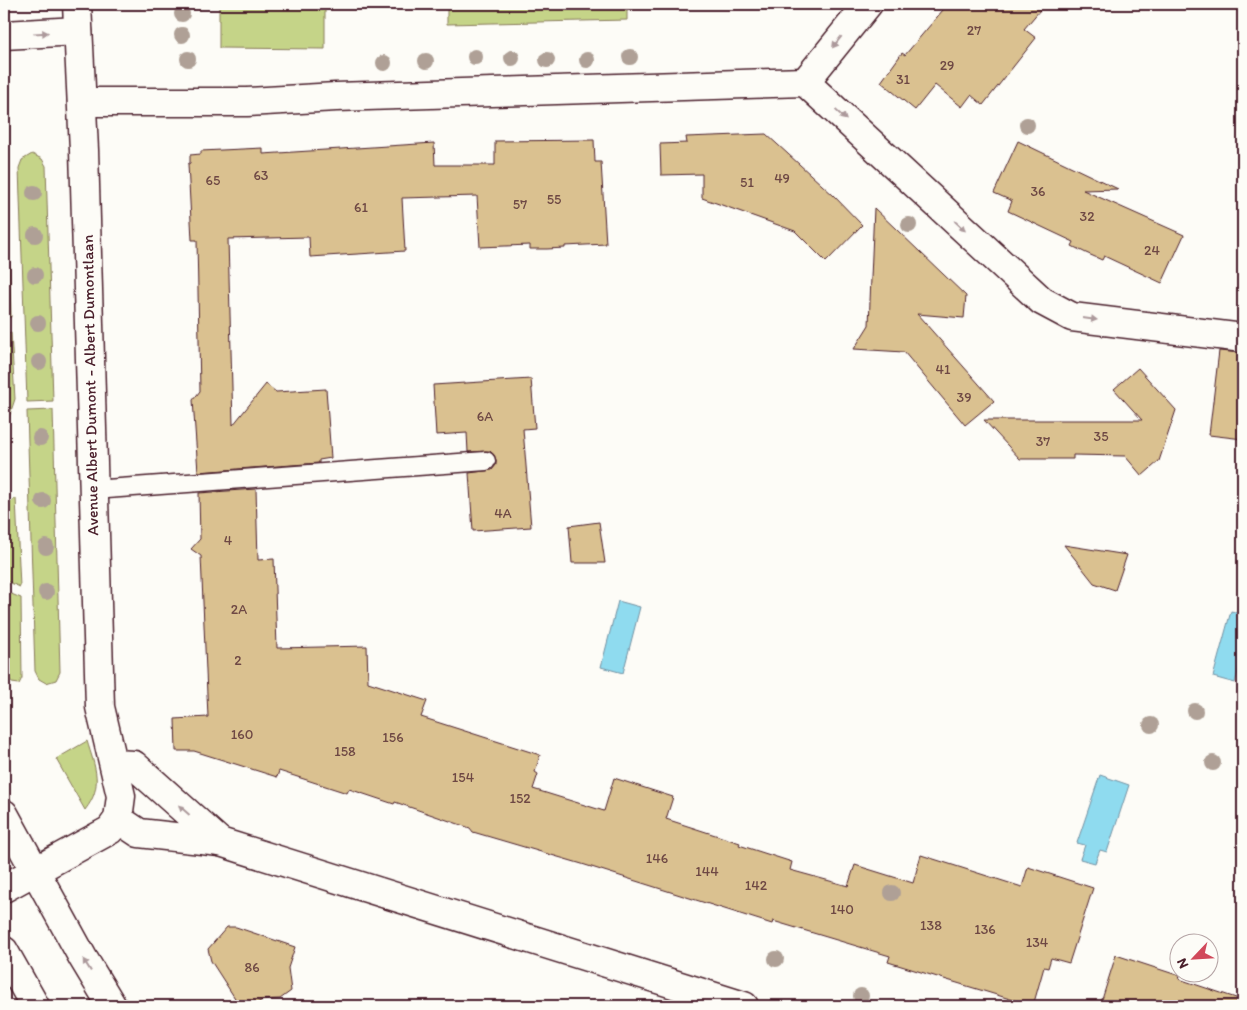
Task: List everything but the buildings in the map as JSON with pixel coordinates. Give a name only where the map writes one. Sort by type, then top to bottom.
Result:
[{"type":"street","name":"Avenue Albert Dumont - Albert Dumontlaan","points":[[77,4],[82,102],[100,707],[120,796],[118,819]]},
{"type":"street","points":[[805,82],[868,4]]},
{"type":"street","points":[[4,34],[78,31]]},
{"type":"street","points":[[82,102],[247,102],[346,96],[805,82],[1042,301],[1072,317],[1243,338]]},
{"type":"street","points":[[114,764],[134,765],[220,842]]},
{"type":"street","points":[[4,814],[83,958],[112,1006]]},
{"type":"street","points":[[4,888],[110,830],[118,819],[139,833],[220,842],[744,1006]]},
{"type":"street","points":[[4,951],[35,1006]]},
{"type":"lane","points":[[93,490],[486,461]]},
{"type":"green space","points":[[219,4],[325,4],[325,49],[219,48]]},
{"type":"green space","points":[[447,4],[627,4],[627,20],[447,24]]},
{"type":"green space","points":[[4,73],[11,317],[4,317]]},
{"type":"green space","points":[[32,154],[42,159],[46,166],[53,401],[27,402],[19,168],[22,160]]},
{"type":"green space","points":[[11,333],[15,399],[4,432],[4,334]]},
{"type":"green space","points":[[53,410],[60,672],[56,680],[46,683],[39,679],[35,671],[27,411]]},
{"type":"green space","points":[[16,498],[20,587],[4,580],[4,507]]},
{"type":"green space","points":[[4,591],[21,598],[22,678],[19,684],[12,683],[4,670]]},
{"type":"green space","points":[[87,741],[95,768],[96,784],[91,801],[85,810],[56,759]]},
{"type":"water","points":[[618,601],[640,607],[623,673],[601,667]]},
{"type":"water","points":[[1231,611],[1243,614],[1243,653],[1235,683],[1213,677]]},
{"type":"water","points":[[1100,775],[1129,785],[1107,852],[1100,850],[1095,863],[1080,859],[1085,845],[1077,843]]}]
